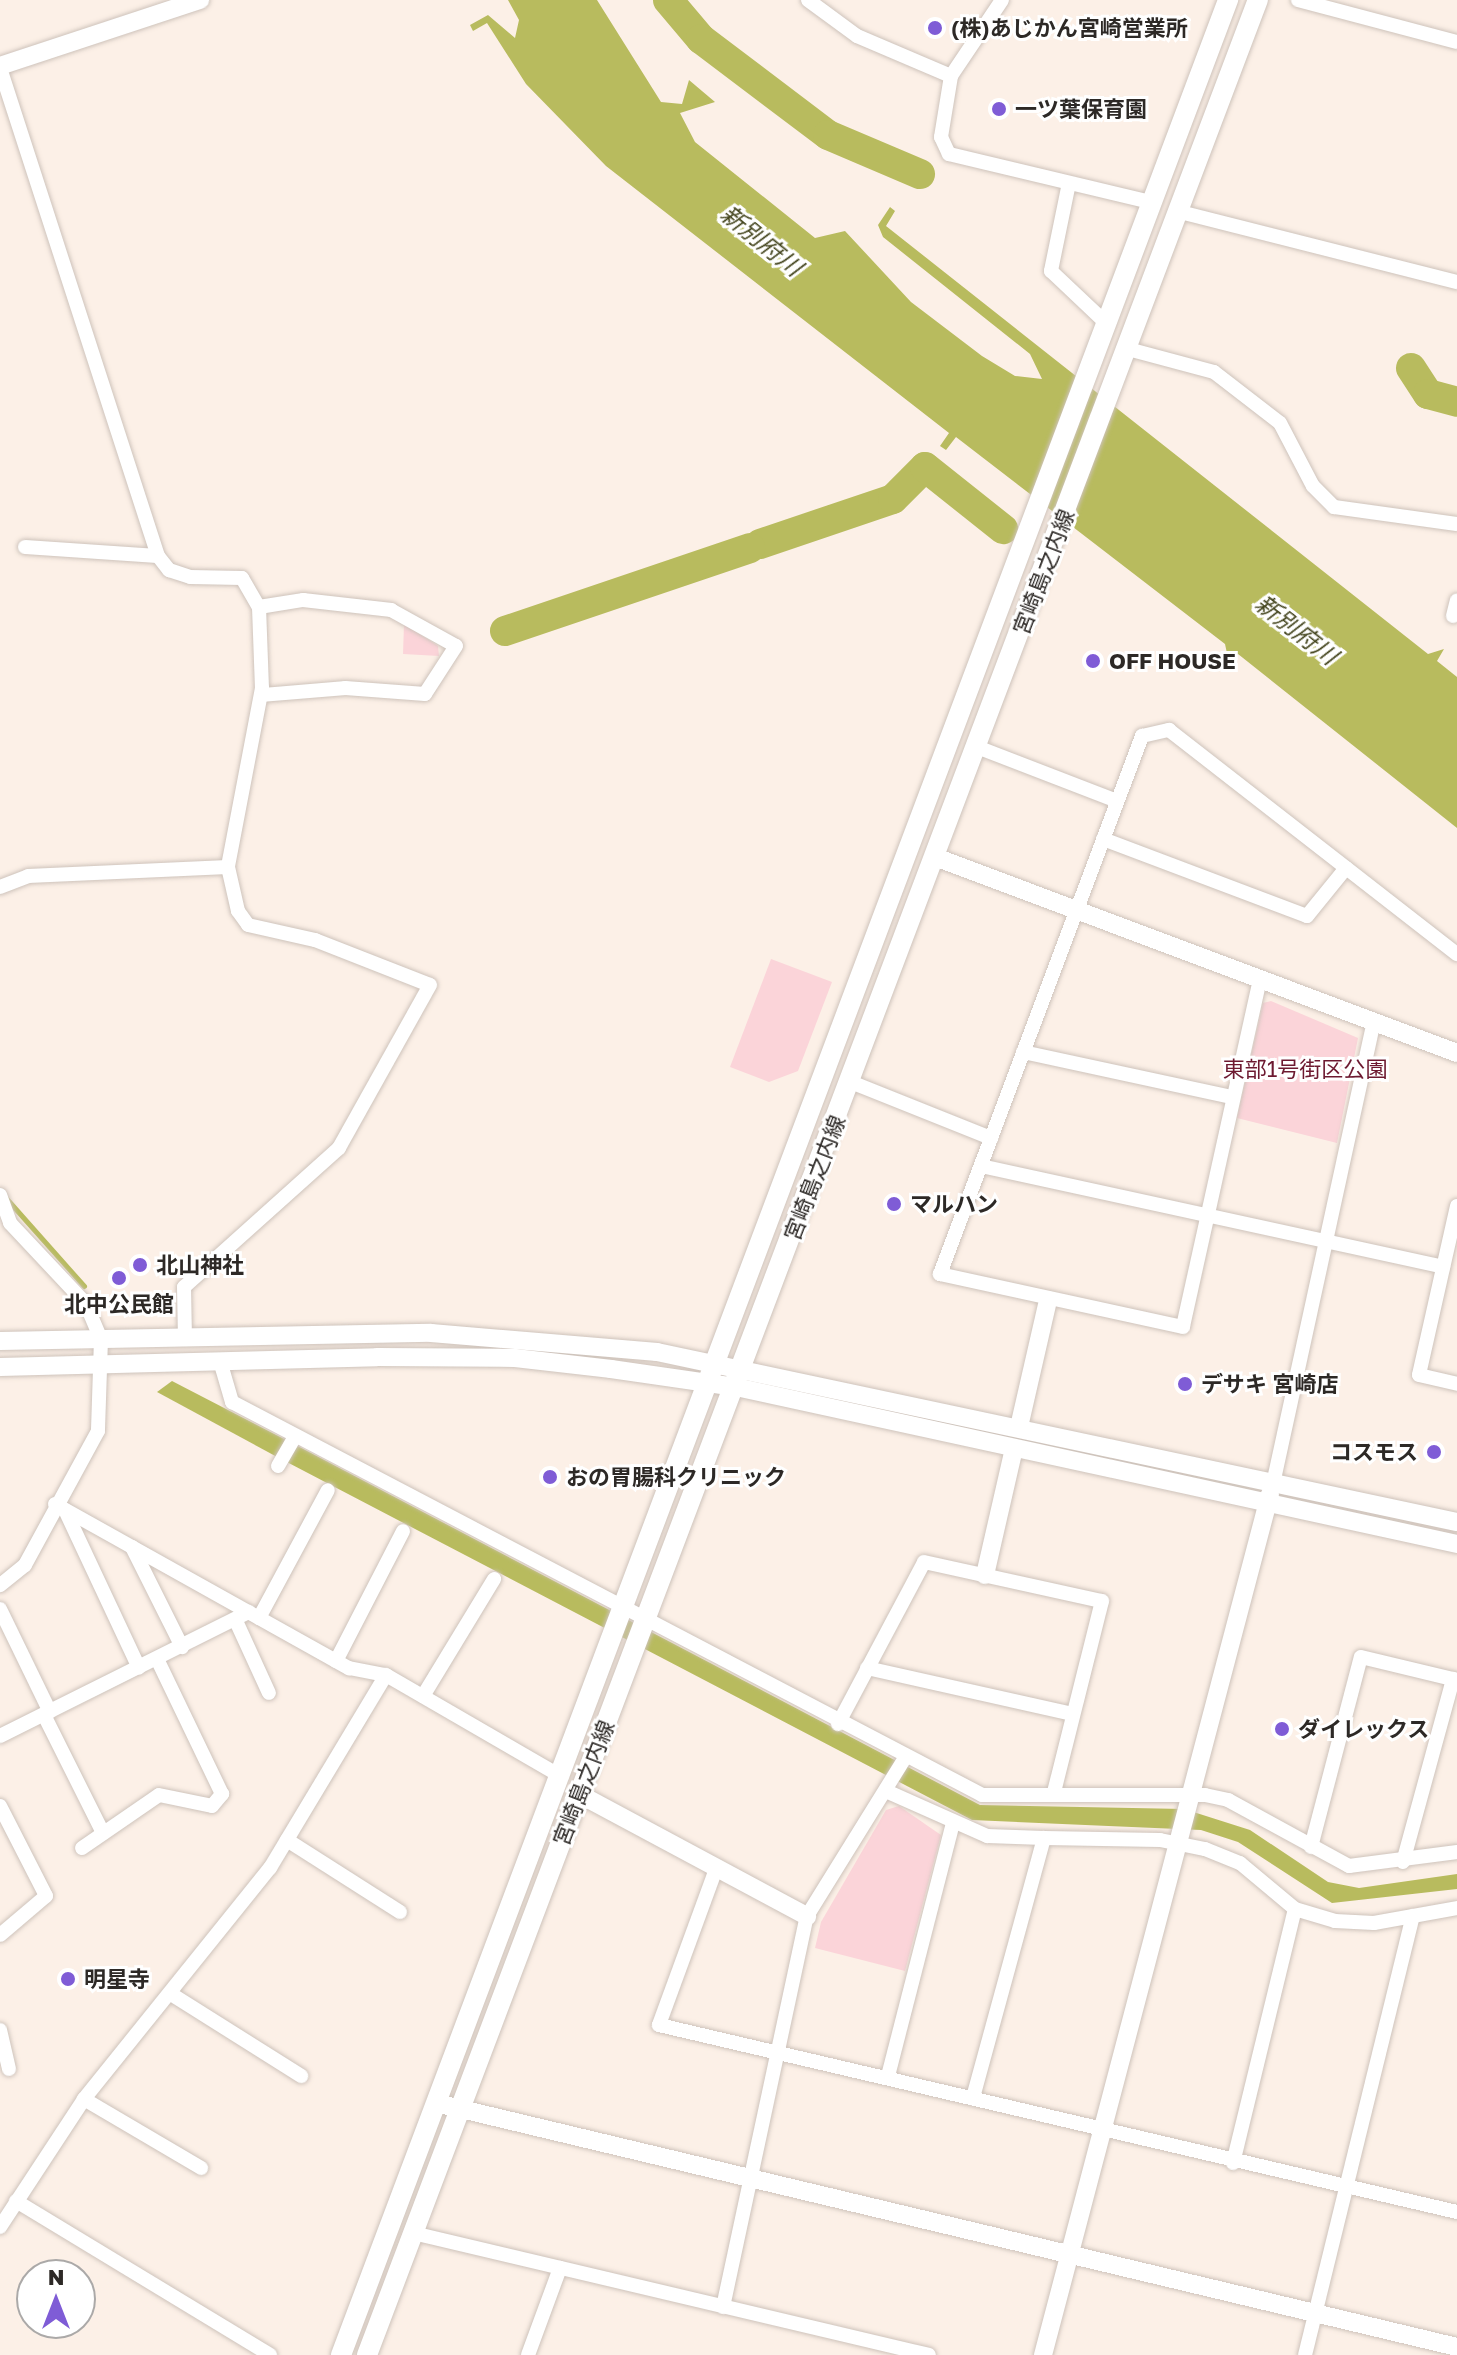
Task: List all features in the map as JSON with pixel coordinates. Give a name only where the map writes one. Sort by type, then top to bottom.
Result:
[{"type":"main road","name":"宮崎島之内線","points":[[341,2355],[623,1616],[1228,0]]},
{"type":"main road","name":"宮崎島之内線","points":[[367,2355],[1258,0]]},
{"type":"street","points":[[185,1337],[184,1287],[339,1148],[430,985],[328,944],[248,925],[228,867],[261,695],[259,607],[242,578],[190,577],[169,570],[158,556],[0,67],[200,0]]},
{"type":"street","points":[[808,0],[857,36],[951,76]]},
{"type":"street","points":[[1002,0],[951,76],[941,137],[949,154],[1151,202]]},
{"type":"street","points":[[1298,0],[1457,42]]},
{"type":"street","points":[[1069,183],[1051,271],[1107,324]]},
{"type":"street","points":[[1180,212],[1457,282]]},
{"type":"street","points":[[1125,358],[1214,372],[1280,423],[1313,486],[1334,507],[1457,524]]},
{"type":"street","points":[[25,547],[158,556]]},
{"type":"street","points":[[259,607],[303,600],[391,610],[456,646],[425,694],[345,688],[261,695]]},
{"type":"street","points":[[1453,616],[1457,600]]},
{"type":"street","points":[[1260,979],[1183,1327],[940,1274],[1142,736],[1169,730],[1457,954]]},
{"type":"street","points":[[977,747],[1117,801]]},
{"type":"street","points":[[1103,839],[1307,916],[1346,868]]},
{"type":"street","points":[[935,857],[1457,1053]]},
{"type":"street","points":[[0,887],[28,876],[228,867]]},
{"type":"street","points":[[1043,2355],[1273,1484],[1374,1022]]},
{"type":"street","points":[[1023,1052],[1232,1097]]},
{"type":"street","points":[[851,1082],[991,1138]]},
{"type":"street","points":[[981,1166],[1443,1267]]},
{"type":"street","points":[[0,1585],[25,1565],[60,1506],[98,1431],[101,1364],[101,1339],[86,1304],[10,1223],[2,1200]]},
{"type":"street","points":[[1457,1206],[1419,1375],[1457,1384]]},
{"type":"street","points":[[1019,1427],[1048,1300]]},
{"type":"street","points":[[0,1341],[431,1333],[657,1352],[713,1374]]},
{"type":"street","points":[[0,1367],[515,1358],[713,1374],[1019,1427],[1457,1522]]},
{"type":"street","points":[[220,1361],[232,1402],[623,1616],[640,1634],[838,1724],[982,1795],[1054,1792],[1228,1800],[1349,1866],[1403,1862],[1457,1852]]},
{"type":"street","points":[[739,1377],[1014,1448],[1457,1544]]},
{"type":"street","points":[[278,1466],[295,1436]]},
{"type":"street","points":[[985,1575],[1014,1448]]},
{"type":"street","points":[[0,1736],[254,1615],[328,1490]]},
{"type":"street","points":[[60,1506],[336,1661],[386,1675],[562,1777]]},
{"type":"street","points":[[60,1506],[139,1668]]},
{"type":"street","points":[[336,1661],[403,1531]]},
{"type":"street","points":[[132,1547],[182,1647]]},
{"type":"street","points":[[838,1724],[924,1562],[1102,1601],[1054,1792]]},
{"type":"street","points":[[423,1696],[494,1579]]},
{"type":"street","points":[[0,1609],[103,1833]]},
{"type":"street","points":[[236,1621],[269,1693]]},
{"type":"street","points":[[1311,1847],[1361,1657],[1455,1679],[1403,1862]]},
{"type":"street","points":[[82,1848],[159,1795],[212,1806],[222,1794],[157,1659]]},
{"type":"street","points":[[867,1668],[1073,1714]]},
{"type":"street","points":[[0,2227],[84,2099],[171,1994],[287,1840],[386,1675]]},
{"type":"street","points":[[723,2307],[749,2181],[780,2056],[807,1916],[905,1758]]},
{"type":"street","points":[[889,1788],[953,1823],[987,1836],[1180,1838],[1240,1863],[1295,1909],[1348,1921],[1413,1916],[1457,1908]]},
{"type":"street","points":[[579,1794],[807,1916]]},
{"type":"street","points":[[0,1806],[46,1896],[0,1933]]},
{"type":"street","points":[[888,2076],[953,1823]]},
{"type":"street","points":[[973,2098],[1044,1838]]},
{"type":"street","points":[[287,1840],[400,1912]]},
{"type":"street","points":[[716,1869],[659,2025],[780,2056],[888,2076],[1233,2163],[1347,2188],[1456,2207]]},
{"type":"street","points":[[1233,2163],[1295,1909]]},
{"type":"street","points":[[1305,2355],[1413,1916]]},
{"type":"street","points":[[171,1994],[301,2076]]},
{"type":"street","points":[[0,2030],[9,2069]]},
{"type":"street","points":[[84,2099],[201,2168]]},
{"type":"street","points":[[436,2103],[749,2181],[1457,2347]]},
{"type":"street","points":[[16,2201],[270,2355]]},
{"type":"street","points":[[413,2233],[910,2353],[929,2355]]},
{"type":"street","points":[[528,2355],[560,2268]]},
{"type":"green space","points":[[404,624],[438,646],[439,656],[403,654]]},
{"type":"green space","points":[[771,959],[832,982],[798,1071],[769,1082],[730,1067]]},
{"type":"green space","name":"東部1号街区公園","points":[[1271,1001],[1358,1038],[1337,1143],[1237,1118],[1263,1003]]},
{"type":"green space","points":[[899,1806],[941,1835],[905,1971],[815,1948],[821,1922],[886,1810]]},
{"type":"water","points":[[508,0],[597,0],[661,102],[682,104],[689,80],[715,102],[680,113],[695,142],[815,238],[845,231],[911,302],[982,356],[1015,376],[1042,379],[1030,354],[883,237],[878,225],[890,207],[895,211],[886,226],[1428,654],[1444,649],[1437,661],[1457,677],[1457,828],[1238,654],[1229,663],[1225,644],[956,437],[946,450],[940,446],[949,433],[606,166],[526,84],[487,23],[473,31],[470,25],[488,15],[515,38],[519,20]]},
{"type":"water","points":[[172,1381],[288,1441],[279,1458],[157,1392]]},
{"type":"water","points":[[292,1443],[980,1805],[1184,1809],[1250,1830],[1328,1882],[1359,1888],[1457,1874],[1457,1889],[1332,1903],[1238,1842],[1201,1830],[972,1820],[283,1460]]},
{"type":"waterway","name":"新別府川","points":[[668,0],[701,39],[828,135],[920,174]]},
{"type":"waterway","name":"新別府川","points":[[1411,368],[1428,394],[1457,402]]},
{"type":"waterway","name":"新別府川","points":[[760,544],[893,499],[925,467],[1003,529]]},
{"type":"waterway","name":"新別府川","points":[[505,631],[750,548]]},
{"type":"waterway","points":[[5,1197],[84,1286]]},
{"type":"place","name":"(株)あじかん宮崎営業所","points":[[935,28]]},
{"type":"place","name":"一ツ葉保育園","points":[[999,109]]},
{"type":"place","name":"OFF HOUSE","points":[[1093,661]]},
{"type":"place","name":"マルハン","points":[[894,1204]]},
{"type":"place","name":"北山神社","points":[[140,1265]]},
{"type":"place","name":"北中公民館","points":[[119,1278]]},
{"type":"place","name":"デサキ 宮崎店","points":[[1185,1384]]},
{"type":"place","name":"コスモス","points":[[1434,1452]]},
{"type":"place","name":"おの胃腸科クリニック","points":[[550,1477]]},
{"type":"place","name":"ダイレックス","points":[[1282,1729]]},
{"type":"place","name":"明星寺","points":[[68,1979]]}]
